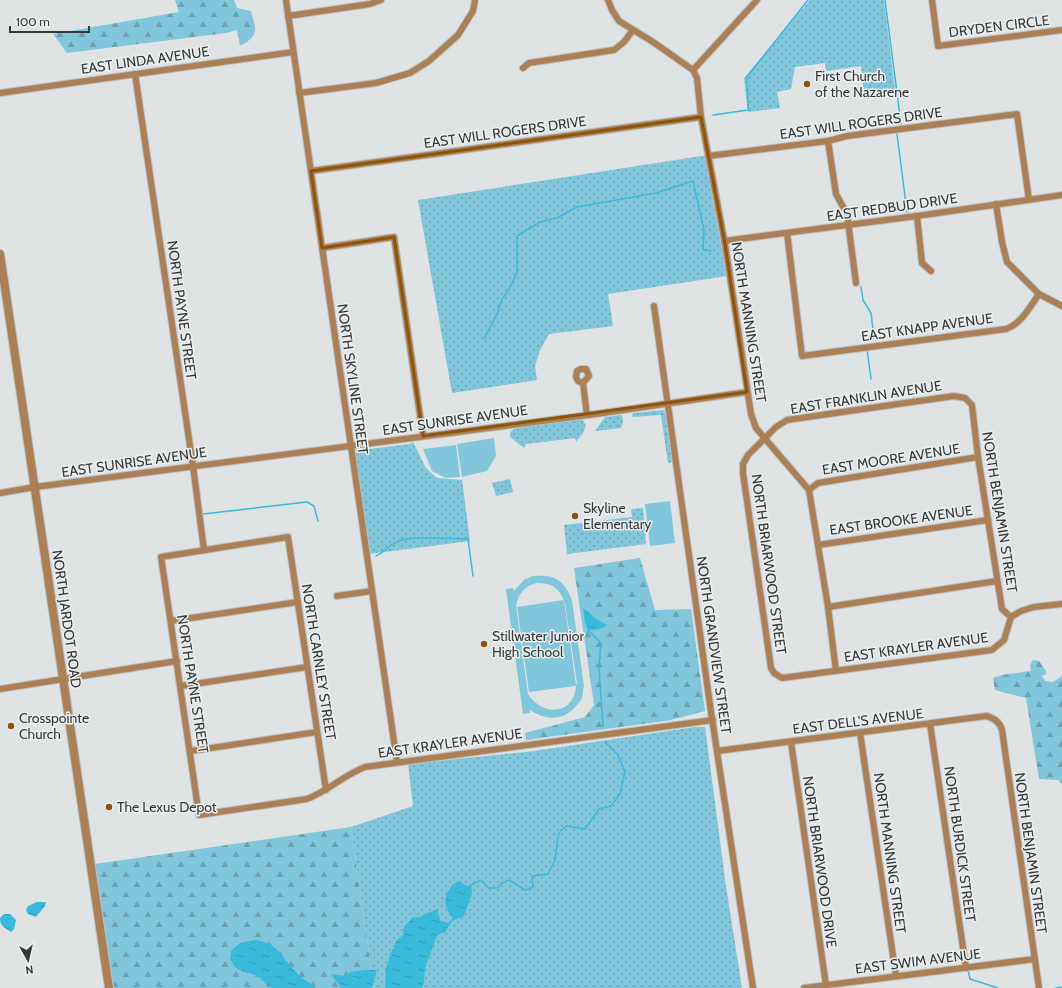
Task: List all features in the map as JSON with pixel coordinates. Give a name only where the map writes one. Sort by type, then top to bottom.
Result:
[{"type":"street","name":"NORTH SKYLINE STREET","points":[[286,0],[397,762]]},
{"type":"street","points":[[288,16],[370,4],[381,0]]},
{"type":"street","points":[[299,93],[376,83],[410,73],[429,61],[458,35],[473,11],[475,0]]},
{"type":"street","points":[[608,0],[619,21],[653,42],[693,70],[757,0]]},
{"type":"street","name":"DRYDEN CIRCLE","points":[[932,0],[938,46],[1062,30]]},
{"type":"street","points":[[524,68],[529,63],[614,50],[624,42],[633,30]]},
{"type":"street","name":"EAST LINDA AVENUE","points":[[0,93],[293,52]]},
{"type":"street","name":"NORTH MANNING STREET","points":[[693,70],[697,78],[708,156],[724,241],[751,414],[756,428],[809,490]]},
{"type":"street","name":"NORTH PAYNE STREET","points":[[135,74],[204,550],[161,557],[191,751],[199,815]]},
{"type":"street","name":"EAST WILL ROGERS DRIVE","points":[[708,156],[828,141],[847,136],[1017,114],[1029,200]]},
{"type":"street","name":"EAST WILL ROGERS DRIVE","points":[[311,171],[702,117]]},
{"type":"street","points":[[828,141],[836,194],[847,214],[856,283]]},
{"type":"street","name":"EAST REDBUD DRIVE","points":[[724,241],[917,216],[1062,194]]},
{"type":"street","points":[[996,204],[1007,262],[1039,294],[1062,306]]},
{"type":"street","points":[[917,216],[922,263],[931,271]]},
{"type":"street","name":"EAST KNAPP AVENUE","points":[[787,233],[802,356],[1006,329],[1018,322],[1039,294]]},
{"type":"street","points":[[322,248],[394,237],[423,436]]},
{"type":"street","name":"NORTH JARDOT ROAD","points":[[0,257],[109,988]]},
{"type":"street","name":"NORTH GRANDVIEW STREET","points":[[654,306],[717,751],[753,988]]},
{"type":"street","points":[[583,384],[587,415]]},
{"type":"street","name":"EAST SUNRISE AVENUE","points":[[0,493],[193,466],[587,415],[747,392]]},
{"type":"street","name":"EAST FRANKLIN AVENUE","points":[[766,438],[776,427],[787,420],[954,396],[965,398],[972,405]]},
{"type":"street","name":"NORTH BENJAMIN STREET","points":[[972,405],[978,456],[1002,609],[1011,617]]},
{"type":"street","name":"NORTH BRIARWOOD STREET","points":[[766,438],[748,454],[743,464],[743,473],[771,668],[776,675]]},
{"type":"street","name":"EAST MOORE AVENUE","points":[[809,490],[818,483],[978,456]]},
{"type":"street","points":[[809,490],[828,607],[836,671]]},
{"type":"street","name":"EAST BROOKE AVENUE","points":[[818,545],[988,520]]},
{"type":"street","name":"NORTH CARNLEY STREET","points":[[204,550],[288,537],[326,790]]},
{"type":"street","points":[[828,607],[997,581]]},
{"type":"street","points":[[337,596],[372,591]]},
{"type":"street","points":[[171,621],[298,602]]},
{"type":"street","points":[[1011,617],[1021,611],[1034,607],[1062,604]]},
{"type":"street","name":"EAST KRAYLER AVENUE","points":[[776,675],[782,678],[787,678],[992,650],[1004,640],[1011,617]]},
{"type":"street","points":[[0,689],[177,661]]},
{"type":"street","points":[[181,686],[308,667]]},
{"type":"street","name":"EAST DELL'S AVENUE","points":[[717,751],[986,716],[994,718],[999,723]]},
{"type":"street","name":"EAST KRAYLER AVENUE","points":[[199,815],[307,799],[326,790],[353,772],[366,767],[713,720]]},
{"type":"street","name":"NORTH BENJAMIN STREET","points":[[999,723],[1002,730],[1040,988]]},
{"type":"street","name":"NORTH BURDICK STREET","points":[[930,724],[966,968]]},
{"type":"street","points":[[191,751],[317,732]]},
{"type":"street","name":"NORTH MANNING STREET","points":[[860,733],[896,976]]},
{"type":"street","name":"NORTH BRIARWOOD DRIVE","points":[[791,742],[826,985]]},
{"type":"street","name":"EAST SWIM AVENUE","points":[[804,988],[1035,959]]},
{"type":"highlighted area","points":[[701,117],[725,244],[747,392],[423,436],[394,237],[322,248],[311,171]]},
{"type":"green space","points":[[175,0],[234,0],[237,8],[251,11],[255,28],[254,35],[251,39],[240,46],[237,30],[226,33],[67,53],[53,34],[179,12]]},
{"type":"green space","points":[[810,0],[884,0],[895,90],[864,94],[861,66],[826,71],[825,63],[795,67],[791,89],[777,92],[780,108],[748,112],[744,78]]},
{"type":"green space","points":[[708,155],[727,276],[608,294],[613,326],[549,334],[540,350],[535,366],[537,380],[452,393],[418,200]]},
{"type":"green space","points":[[664,410],[672,461],[670,463],[668,463],[661,415],[632,416],[633,413]]},
{"type":"green space","points":[[621,415],[623,421],[621,428],[595,431],[605,417]]},
{"type":"green space","points":[[582,419],[586,425],[583,433],[576,442],[575,438],[526,444],[524,448],[510,437],[510,433],[514,428]]},
{"type":"green space","points":[[494,438],[496,456],[487,471],[462,477],[457,444]]},
{"type":"green space","points":[[413,442],[426,468],[437,478],[462,480],[470,541],[369,554],[355,451],[359,448],[361,450],[410,444]]},
{"type":"green space","points":[[456,445],[460,477],[446,478],[432,471],[423,449]]},
{"type":"green space","points":[[510,479],[513,492],[496,496],[492,483]]},
{"type":"green space","points":[[670,501],[675,543],[650,546],[645,504]]},
{"type":"green space","points":[[643,508],[646,544],[567,554],[564,525],[632,517],[631,509]]},
{"type":"green space","points":[[640,558],[655,610],[691,609],[705,711],[671,720],[526,740],[525,733],[585,717],[594,705],[574,568]]},
{"type":"green space","points":[[533,576],[547,576],[562,583],[572,600],[584,686],[582,698],[571,711],[560,717],[554,718],[542,716],[530,710],[530,713],[523,714],[506,589],[513,588],[514,591],[524,580]],"holes":[[[536,583],[542,583],[555,587],[564,600],[517,607],[529,692],[576,686],[574,696],[570,703],[557,710],[542,707],[528,694],[516,606],[518,598],[522,592]],[[564,601],[565,603],[577,683],[576,685]]]},
{"type":"green space","points":[[1033,660],[1039,661],[1046,671],[1046,674],[1042,676],[1045,681],[1053,682],[1062,676],[1062,784],[1058,780],[1039,779],[1026,698],[995,690],[993,678],[1002,675],[1031,671],[1030,665]]},
{"type":"green space","points":[[695,727],[705,727],[726,886],[742,988],[374,988],[351,827],[413,806],[408,764],[534,751]]},
{"type":"green space","points":[[351,827],[374,988],[113,988],[95,864]]},
{"type":"water","points":[[583,608],[607,625],[600,629],[588,630],[585,623]]},
{"type":"water","points":[[460,881],[466,886],[471,885],[472,894],[464,916],[452,921],[445,932],[437,935],[425,968],[422,988],[385,988],[385,970],[396,941],[403,935],[404,927],[412,918],[420,917],[437,909],[440,920],[448,923],[453,918],[446,907],[447,894],[456,882]]},
{"type":"water","points":[[37,902],[46,902],[45,906],[36,917],[28,914],[26,910],[28,906]]},
{"type":"water","points":[[4,914],[10,914],[16,920],[14,929],[11,932],[1,923],[0,918]]},
{"type":"water","points":[[255,940],[275,948],[302,978],[315,988],[271,988],[256,975],[244,972],[235,967],[230,959],[231,951],[240,943]]},
{"type":"water","points":[[377,970],[372,988],[341,988],[331,974],[343,976],[351,972]]},
{"type":"waterway","points":[[713,115],[748,110],[747,77],[808,0]]},
{"type":"waterway","points":[[885,0],[901,124]]},
{"type":"waterway","points":[[897,134],[907,212]]},
{"type":"waterway","points":[[484,339],[498,312],[502,299],[507,293],[517,273],[517,236],[540,222],[557,218],[577,207],[656,193],[693,181],[704,230],[703,248],[704,250],[711,251]]},
{"type":"waterway","points":[[861,287],[863,300],[871,313],[874,338]]},
{"type":"waterway","points":[[867,349],[871,379]]},
{"type":"waterway","points":[[203,514],[307,502],[314,506],[318,521]]},
{"type":"waterway","points":[[376,556],[392,544],[406,539],[468,539],[473,576]]},
{"type":"waterway","points":[[588,630],[601,643],[599,669],[603,727]]},
{"type":"waterway","points":[[471,885],[481,880],[489,888],[497,888],[502,883],[509,880],[525,890],[533,887],[532,876],[548,874],[555,860],[558,836],[561,830],[567,826],[585,829],[599,809],[611,806],[620,794],[625,772],[618,755],[605,742]]},
{"type":"waterway","points":[[968,969],[970,979],[998,988]]},
{"type":"waterway","points":[[1056,988],[1062,987]]},
{"type":"place","name":"First Church of the Nazarene","points":[[807,84]]},
{"type":"place","name":"Skyline Elementary","points":[[575,516]]},
{"type":"place","name":"Stillwater Junior High School","points":[[484,644]]},
{"type":"place","name":"Crosspointe Church","points":[[11,726]]},
{"type":"place","name":"The Lexus Depot","points":[[109,807]]}]
